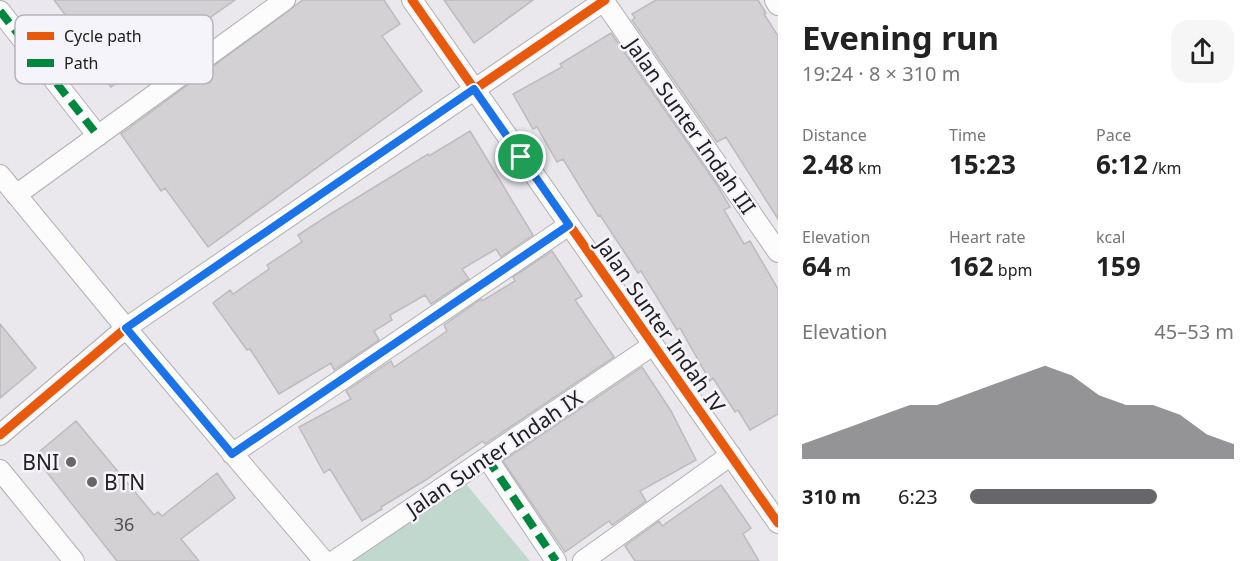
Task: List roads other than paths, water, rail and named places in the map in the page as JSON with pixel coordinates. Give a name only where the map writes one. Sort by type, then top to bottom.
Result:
[{"type":"street","points":[[213,52],[285,0]]},
{"type":"street","name":"Jalan Sunter Indah IV","points":[[412,0],[778,522]]},
{"type":"street","points":[[0,435],[126,328],[604,0]]},
{"type":"street","name":"Jalan Sunter Indah III","points":[[604,0],[778,252]]},
{"type":"street","points":[[775,0],[778,5]]},
{"type":"street","points":[[0,11],[15,30]]},
{"type":"street","points":[[57,84],[98,136]]},
{"type":"street","points":[[16,195],[170,84]]},
{"type":"street","points":[[0,175],[126,328],[324,561]]},
{"type":"street","points":[[232,454],[569,225]]},
{"type":"street","name":"Jalan Sunter Indah IX","points":[[334,561],[653,345]]},
{"type":"street","points":[[582,561],[731,455]]},
{"type":"street","points":[[487,458],[556,561]]},
{"type":"street","points":[[0,470],[74,561]]},
{"type":"place","name":"BNI","points":[[71,462]]},
{"type":"place","name":"BTN","points":[[92,482]]}]
